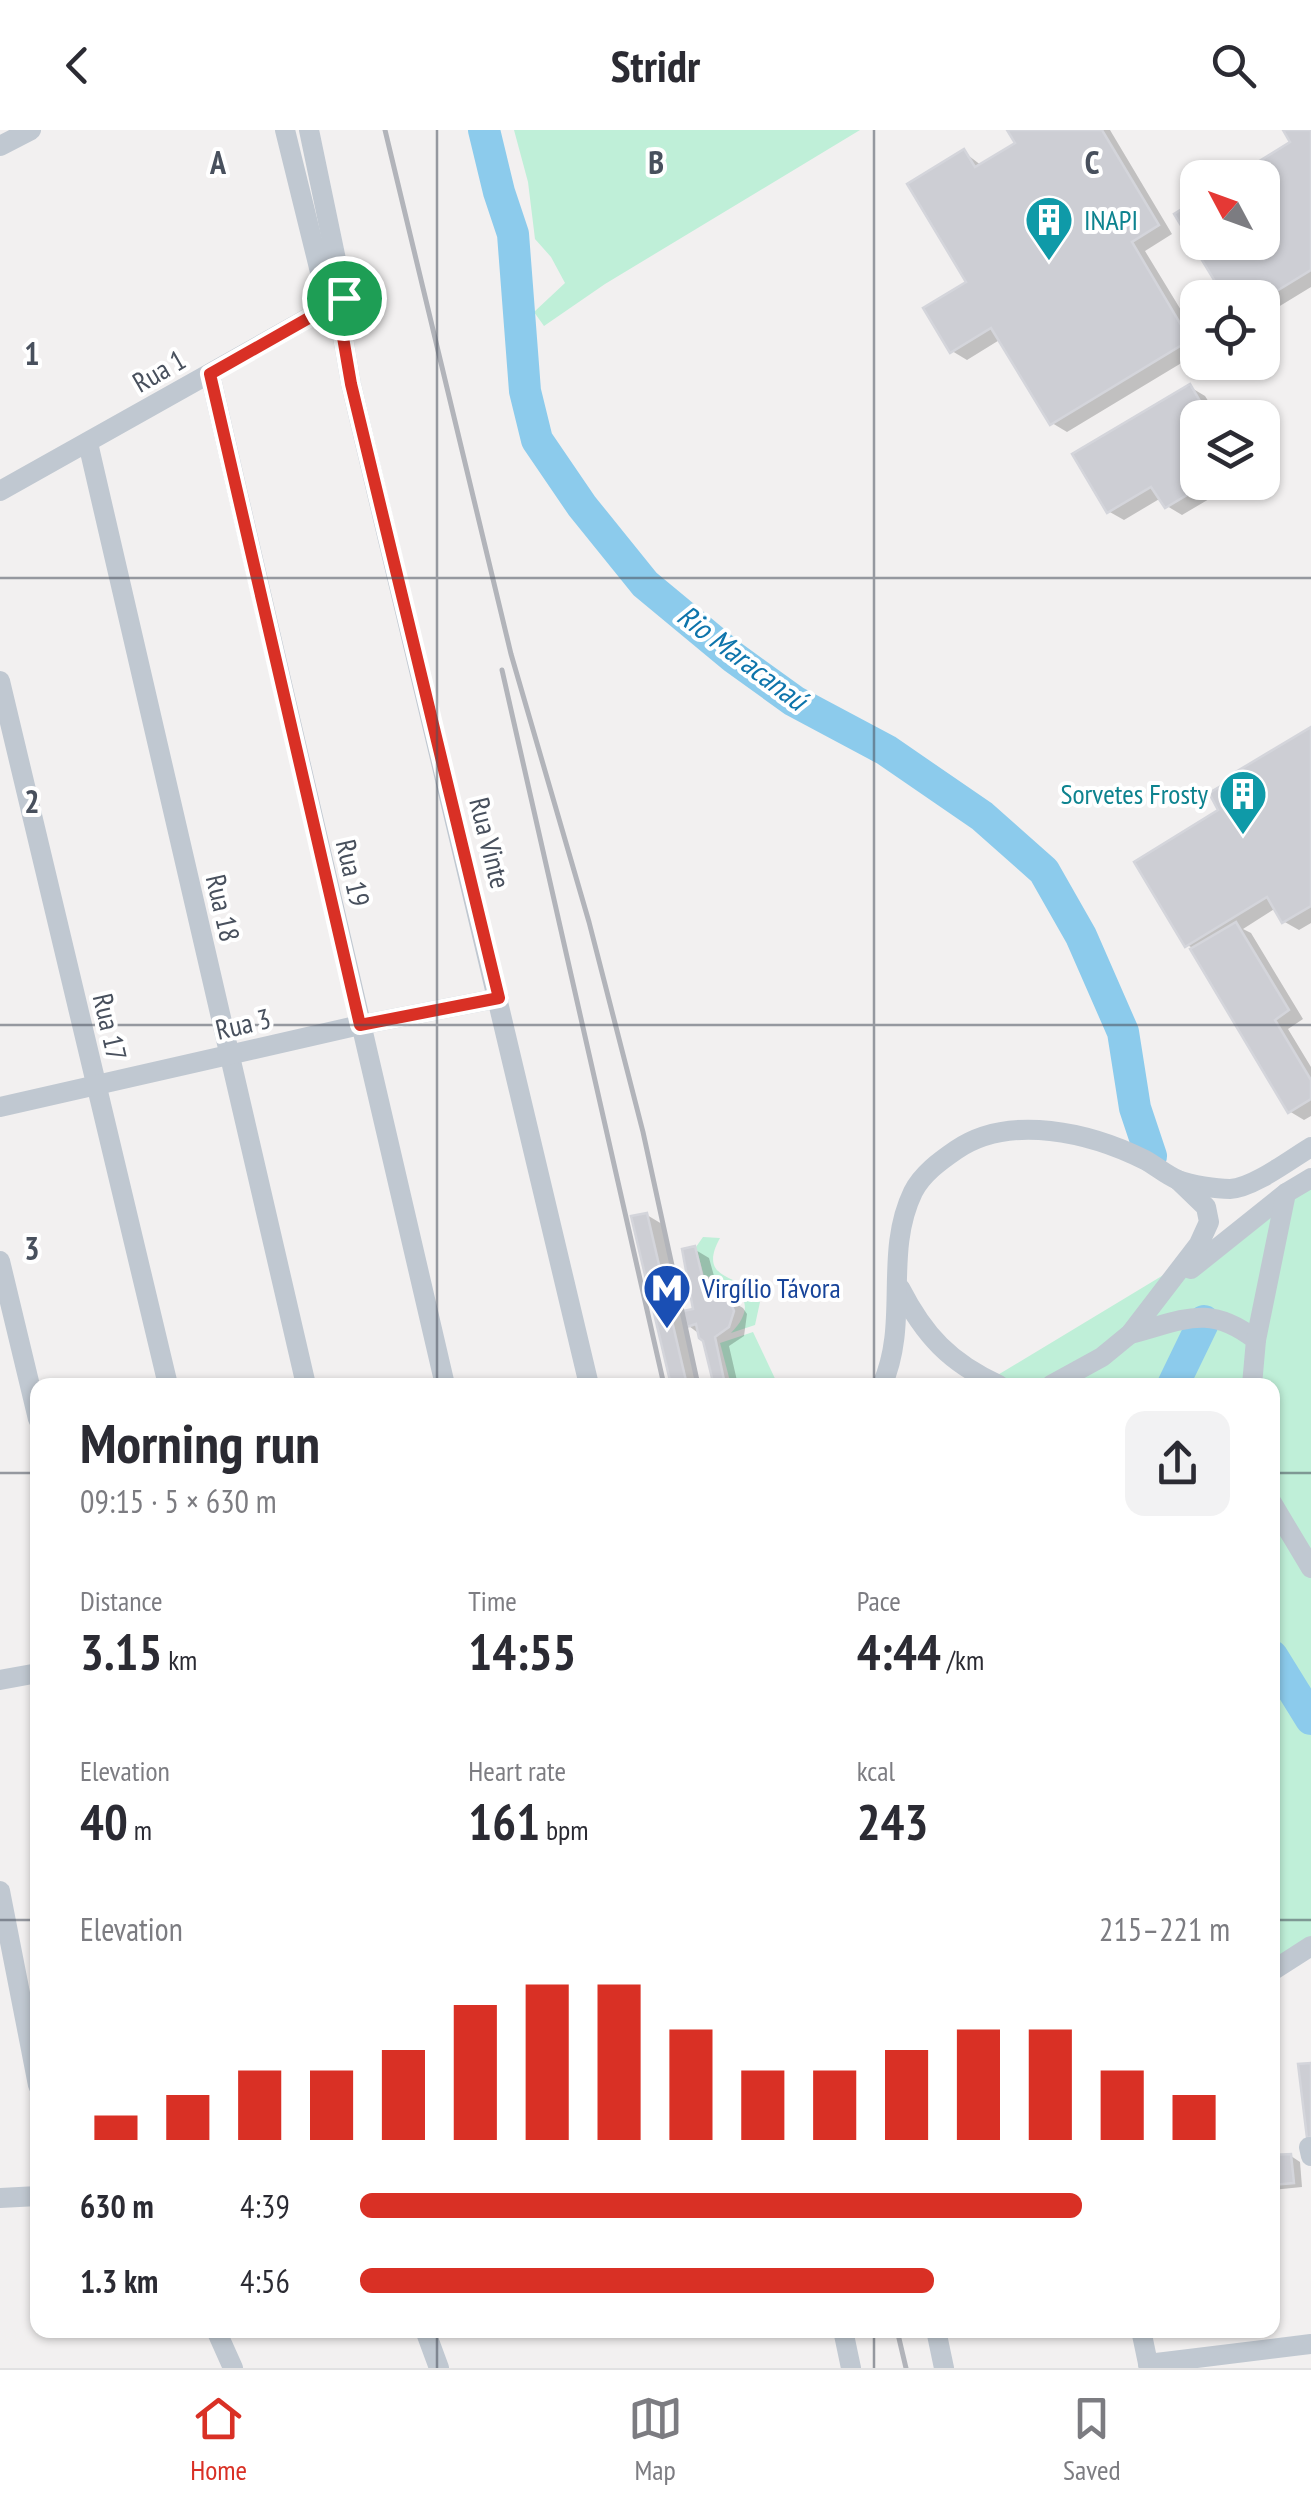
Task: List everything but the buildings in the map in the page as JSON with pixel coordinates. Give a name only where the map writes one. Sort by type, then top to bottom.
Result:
[{"type":"street","points":[[0,146],[30,130]]},
{"type":"street","points":[[285,130],[338,305]]},
{"type":"street","points":[[308,130],[338,305]]},
{"type":"street","name":"Rua 1","points":[[0,491],[338,305]]},
{"type":"street","name":"Rua Vinte","points":[[338,305],[351,384],[588,1378]]},
{"type":"street","name":"Rua 19","points":[[210,374],[443,1378]]},
{"type":"street","name":"Rua 18","points":[[88,443],[304,1378]]},
{"type":"street","name":"Rua 17","points":[[0,680],[166,1378]]},
{"type":"street","name":"Rua 3","points":[[0,1107],[360,1025],[499,998]]},
{"type":"street","points":[[884,1378],[896,1334],[900,1231],[916,1187],[939,1162],[967,1142],[994,1133],[1027,1129],[1056,1131],[1143,1159],[1178,1180],[1206,1207],[1209,1222],[1199,1244],[1130,1334],[1063,1378]]},
{"type":"street","points":[[1178,1180],[1233,1189],[1264,1176],[1311,1147]]},
{"type":"street","points":[[1170,1285],[1311,1178]]},
{"type":"street","points":[[1253,1378],[1256,1340],[1286,1194]]},
{"type":"street","points":[[0,1261],[30,1386]]},
{"type":"street","points":[[897,1282],[918,1324],[942,1349],[984,1378]]},
{"type":"street","points":[[1130,1334],[1206,1316],[1233,1322],[1256,1340]]},
{"type":"street","points":[[1280,1516],[1311,1568]]},
{"type":"street","points":[[0,1680],[30,1674]]},
{"type":"street","points":[[0,1892],[30,2044]]},
{"type":"street","points":[[1280,1967],[1311,1946]]},
{"type":"street","points":[[0,2198],[30,2196]]},
{"type":"street","points":[[220,2338],[233,2368]]},
{"type":"street","points":[[429,2338],[439,2368]]},
{"type":"street","points":[[845,2338],[851,2368]]},
{"type":"street","points":[[938,2338],[944,2368]]},
{"type":"street","points":[[1143,2338],[1149,2366],[1311,2344]]},
{"type":"green space","points":[[514,130],[860,130],[605,284],[544,326],[534,312],[565,283],[551,257],[535,239],[528,182]]},
{"type":"green space","points":[[1311,1186],[1311,1955],[1280,1975],[1280,1378],[993,1378]]},
{"type":"green space","points":[[703,1237],[720,1238],[713,1260],[720,1273],[755,1290],[760,1302],[755,1325],[731,1333],[740,1322],[745,1303],[727,1283],[704,1276],[696,1247]]},
{"type":"green space","points":[[753,1332],[775,1378],[729,1378],[720,1343]]},
{"type":"waterway","name":"Rio Maracanaú","points":[[484,130],[513,234],[525,391],[537,440],[582,506],[645,584],[733,657],[794,701],[886,750],[982,816],[1044,871],[1081,936],[1123,1032],[1135,1108],[1151,1156]]},
{"type":"waterway","name":"Rio Maracanaú","points":[[1176,1378],[1204,1321]]},
{"type":"waterway","name":"Rio Maracanaú","points":[[1280,1669],[1311,1719]]},
{"type":"railway","points":[[385,130],[511,654],[589,922],[643,1132],[696,1378]]},
{"type":"railway","points":[[502,670],[662,1378]]},
{"type":"railway","points":[[899,2338],[906,2368]]},
{"type":"place","name":"INAPI","points":[[1049,262]]},
{"type":"place","name":"Sorvetes Frosty","points":[[1243,836]]},
{"type":"place","name":"Virgílio Távora","points":[[667,1330]]},
{"type":"route","points":[[344,298],[339,314],[351,384],[499,998],[360,1025],[210,374],[344,298]]}]
